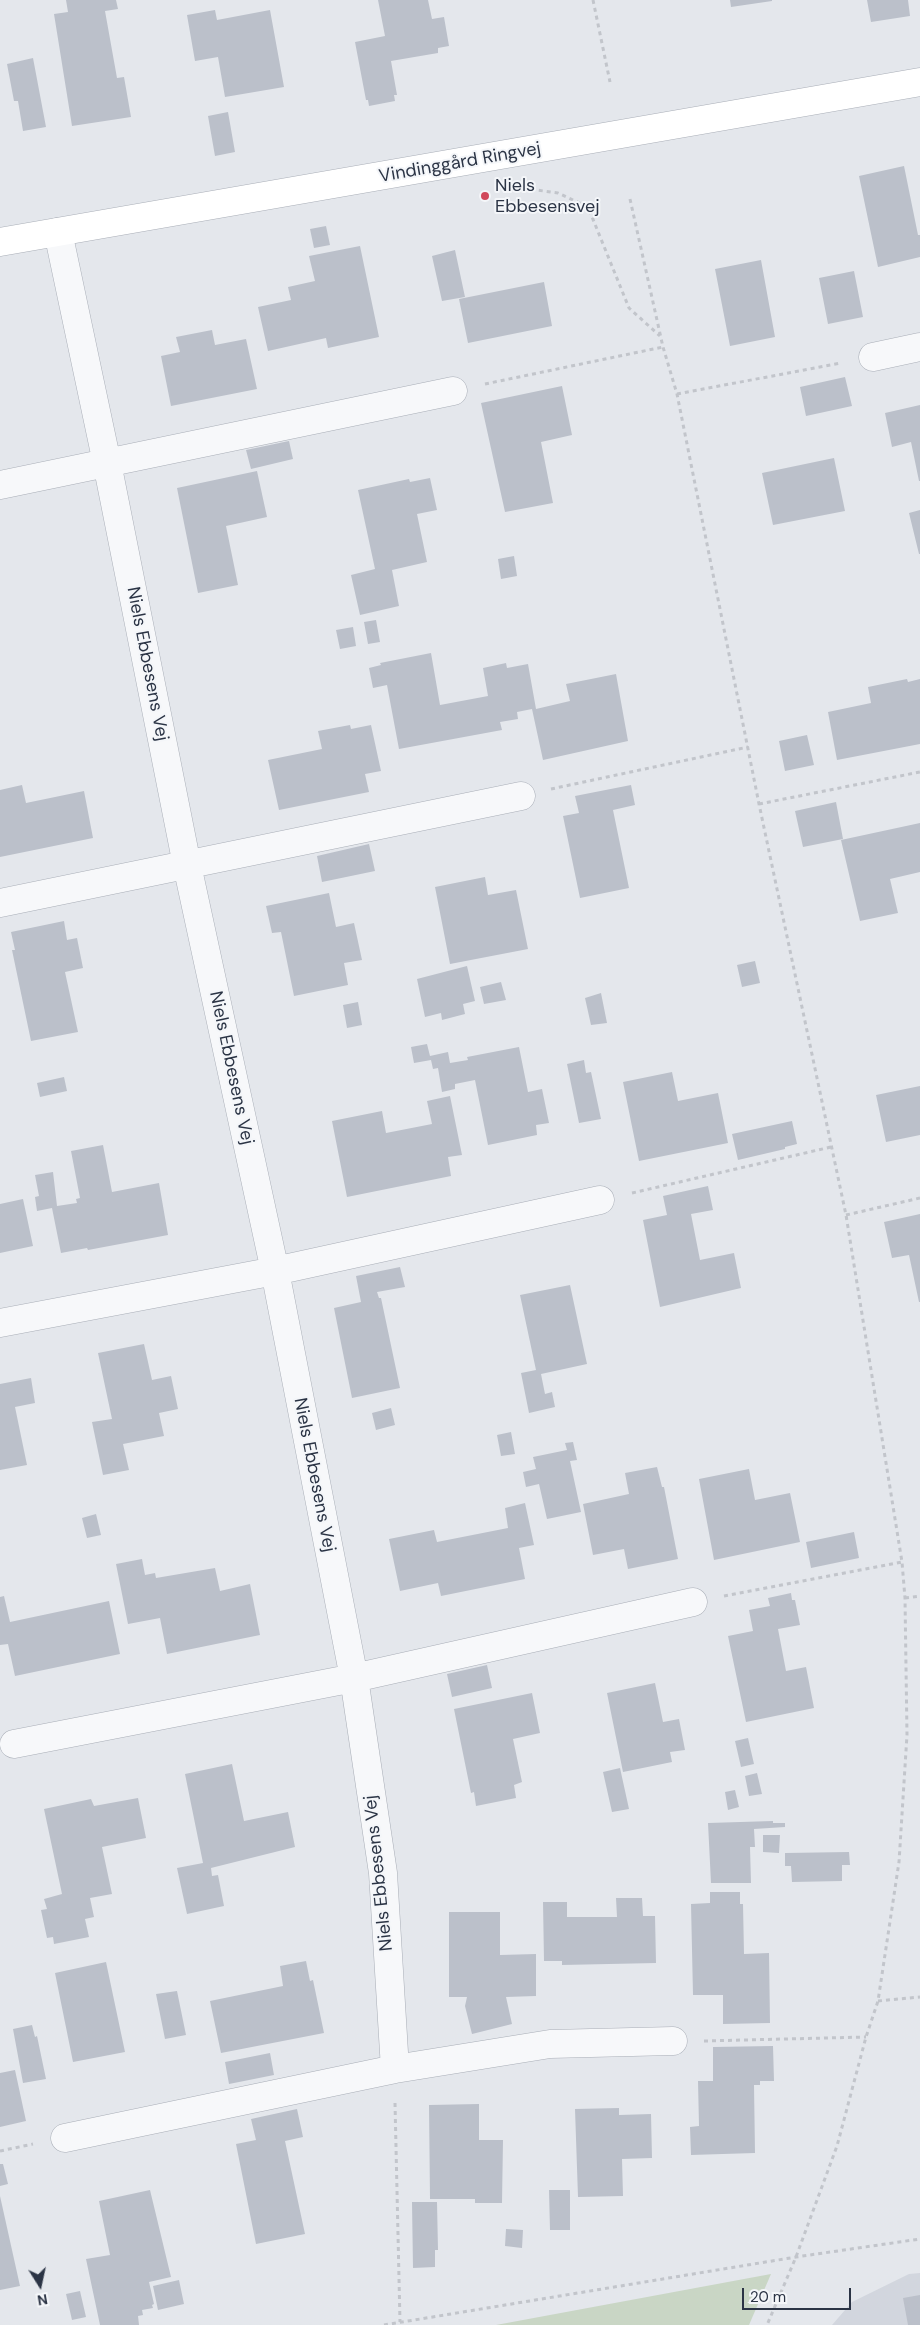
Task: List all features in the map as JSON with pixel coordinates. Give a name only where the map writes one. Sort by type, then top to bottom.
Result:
[{"type":"street","name":"Vindinggård Ringvej","points":[[0,242],[920,82]]},
{"type":"street","name":"Niels Ebbesens Vej","points":[[58,232],[107,463],[187,865],[275,1271],[354,1678],[383,1873],[395,2070]]},
{"type":"street","points":[[873,357],[920,347]]},
{"type":"street","points":[[0,485],[453,391]]},
{"type":"street","points":[[0,903],[521,796]]},
{"type":"street","points":[[0,1323],[275,1271],[600,1200]]},
{"type":"street","points":[[14,1744],[354,1678],[692,1602]]},
{"type":"street","points":[[66,2138],[395,2070],[550,2044],[672,2041]]},
{"type":"path","points":[[593,0],[610,82]]},
{"type":"path","points":[[510,186],[558,193],[588,207],[629,308],[660,336]]},
{"type":"path","points":[[630,199],[660,336],[677,394],[759,804],[846,1215],[902,1562],[905,1598],[907,1735],[899,1862],[878,2002],[866,2037],[837,2146],[796,2257],[767,2325]]},
{"type":"path","points":[[453,391],[663,347]]},
{"type":"path","points":[[677,394],[873,357]]},
{"type":"path","points":[[521,796],[748,747]]},
{"type":"path","points":[[759,804],[920,772]]},
{"type":"path","points":[[600,1200],[831,1147]]},
{"type":"path","points":[[846,1215],[920,1198]]},
{"type":"path","points":[[692,1602],[902,1562]]},
{"type":"path","points":[[905,1598],[920,1596]]},
{"type":"path","points":[[878,2002],[920,1997]]},
{"type":"path","points":[[672,2041],[866,2037]]},
{"type":"path","points":[[395,2070],[400,2322]]},
{"type":"path","points":[[384,2325],[796,2257],[920,2239]]},
{"type":"shaded area","points":[[920,2273],[920,2325],[832,2325],[852,2302],[909,2274]]},
{"type":"green space","points":[[771,2274],[749,2325],[496,2325]]},
{"type":"building","points":[[66,0],[116,0],[118,9],[105,11],[117,78],[124,77],[131,117],[72,126],[54,14],[68,12]]},
{"type":"building","points":[[378,0],[428,0],[432,19],[444,17],[449,46],[438,48],[438,53],[391,61],[397,95],[394,95],[395,101],[369,106],[368,100],[366,100],[355,42],[385,36]]},
{"type":"building","points":[[730,0],[772,0],[772,1],[731,7]]},
{"type":"building","points":[[867,0],[908,0],[910,16],[871,22]]},
{"type":"building","points":[[215,10],[217,20],[270,10],[284,87],[225,97],[218,57],[195,61],[187,15]]},
{"type":"building","points":[[33,58],[46,127],[23,131],[18,101],[14,101],[7,64]]},
{"type":"building","points":[[228,112],[235,152],[215,156],[208,116]]},
{"type":"building","points":[[904,166],[918,235],[920,235],[920,257],[878,267],[859,176]]},
{"type":"building","points":[[326,226],[330,245],[314,248],[310,229]]},
{"type":"building","points":[[360,246],[379,337],[328,348],[326,338],[268,351],[258,307],[291,300],[288,287],[315,281],[309,256]]},
{"type":"building","points":[[455,250],[465,297],[442,301],[432,256]]},
{"type":"building","points":[[761,260],[775,337],[730,346],[715,269]]},
{"type":"building","points":[[854,271],[863,317],[828,324],[819,278]]},
{"type":"building","points":[[544,282],[552,326],[468,343],[459,299]]},
{"type":"building","points":[[212,330],[215,345],[246,339],[257,389],[171,406],[161,356],[180,352],[176,337]]},
{"type":"building","points":[[845,377],[852,406],[806,416],[800,387]]},
{"type":"building","points":[[562,386],[572,435],[541,442],[553,503],[505,512],[481,403]]},
{"type":"building","points":[[920,405],[919,481],[911,442],[892,447],[885,413]]},
{"type":"building","points":[[289,441],[293,459],[251,469],[246,450]]},
{"type":"building","points":[[834,458],[845,511],[773,525],[762,473]]},
{"type":"building","points":[[257,471],[267,517],[226,526],[238,585],[198,593],[177,488]]},
{"type":"building","points":[[430,478],[437,510],[417,514],[427,562],[392,570],[399,606],[360,615],[351,575],[375,569],[358,490],[409,479],[410,482]]},
{"type":"building","points":[[920,510],[920,554],[919,554],[909,513]]},
{"type":"building","points":[[514,556],[517,576],[501,579],[498,559]]},
{"type":"building","points":[[376,620],[380,642],[368,644],[364,622]]},
{"type":"building","points":[[353,627],[356,646],[340,649],[336,630]]},
{"type":"building","points":[[431,653],[440,705],[488,696],[483,668],[506,663],[507,668],[528,664],[536,709],[570,701],[566,684],[616,674],[628,741],[543,760],[532,709],[517,712],[518,719],[500,722],[502,730],[399,749],[387,685],[373,688],[369,668],[381,665],[380,663]]},
{"type":"building","points":[[907,679],[908,682],[920,679],[920,744],[837,760],[828,712],[871,703],[868,687]]},
{"type":"building","points":[[350,725],[351,729],[371,725],[381,771],[365,774],[369,792],[279,810],[268,760],[322,749],[318,731]]},
{"type":"building","points":[[807,735],[814,765],[785,771],[779,741]]},
{"type":"building","points":[[22,785],[26,803],[84,791],[93,838],[0,857],[0,790]]},
{"type":"building","points":[[631,785],[635,805],[613,810],[629,888],[580,898],[563,816],[579,813],[575,796]]},
{"type":"building","points":[[836,802],[843,839],[803,847],[795,811]]},
{"type":"building","points":[[920,823],[920,872],[890,879],[898,913],[860,921],[841,840]]},
{"type":"building","points":[[369,844],[375,871],[322,882],[317,856]]},
{"type":"building","points":[[485,877],[488,895],[516,890],[528,949],[450,964],[435,887]]},
{"type":"building","points":[[329,893],[336,927],[354,923],[362,960],[344,963],[348,985],[294,996],[281,932],[272,933],[266,906]]},
{"type":"building","points":[[64,921],[67,940],[77,938],[83,968],[65,972],[78,1032],[31,1041],[12,950],[15,950],[11,932]]},
{"type":"building","points":[[755,961],[760,983],[742,987],[737,965]]},
{"type":"building","points":[[467,966],[475,1001],[463,1004],[465,1014],[442,1020],[441,1013],[425,1017],[417,979]]},
{"type":"building","points":[[501,982],[506,1000],[484,1004],[480,987]]},
{"type":"building","points":[[601,993],[607,1023],[591,1025],[585,998]]},
{"type":"building","points":[[358,1002],[362,1025],[347,1028],[343,1005]]},
{"type":"building","points":[[427,1044],[430,1056],[448,1052],[450,1063],[468,1060],[467,1057],[519,1047],[528,1092],[542,1089],[549,1123],[536,1125],[537,1135],[488,1145],[475,1080],[455,1084],[455,1089],[442,1092],[438,1068],[433,1069],[431,1060],[414,1063],[411,1047]]},
{"type":"building","points":[[584,1060],[586,1073],[591,1072],[601,1119],[579,1123],[567,1064]]},
{"type":"building","points":[[672,1072],[678,1101],[718,1093],[728,1143],[639,1161],[623,1082]]},
{"type":"building","points":[[64,1077],[67,1091],[40,1097],[37,1083]]},
{"type":"building","points":[[920,1086],[920,1135],[886,1142],[876,1095]]},
{"type":"building","points":[[450,1096],[462,1155],[448,1157],[451,1176],[347,1197],[332,1121],[382,1111],[386,1133],[432,1124],[427,1101]]},
{"type":"building","points":[[792,1121],[797,1144],[785,1147],[785,1149],[738,1160],[732,1134]]},
{"type":"building","points":[[103,1145],[112,1192],[159,1183],[168,1235],[88,1250],[87,1248],[61,1253],[52,1208],[37,1211],[35,1197],[39,1196],[35,1175],[53,1172],[57,1206],[77,1203],[76,1199],[80,1198],[71,1151]]},
{"type":"building","points":[[708,1186],[713,1210],[691,1214],[700,1260],[734,1253],[741,1288],[660,1307],[643,1220],[667,1215],[663,1196]]},
{"type":"building","points":[[23,1199],[33,1246],[0,1253],[0,1204]]},
{"type":"building","points":[[920,1214],[919,1302],[909,1255],[892,1258],[884,1222]]},
{"type":"building","points":[[400,1267],[405,1287],[377,1292],[379,1298],[381,1298],[400,1388],[352,1398],[334,1308],[361,1302],[356,1276]]},
{"type":"building","points":[[570,1285],[587,1364],[541,1374],[545,1394],[552,1392],[555,1407],[529,1413],[521,1373],[536,1370],[520,1295]]},
{"type":"building","points":[[144,1344],[152,1380],[171,1376],[178,1409],[159,1413],[164,1436],[123,1444],[129,1470],[103,1475],[92,1422],[112,1419],[98,1353]]},
{"type":"building","points":[[31,1378],[35,1403],[15,1407],[27,1465],[0,1470],[0,1384]]},
{"type":"building","points":[[391,1408],[395,1425],[376,1430],[372,1413]]},
{"type":"building","points":[[511,1432],[515,1454],[501,1456],[497,1435]]},
{"type":"building","points":[[573,1442],[577,1460],[570,1461],[581,1512],[547,1519],[539,1484],[526,1487],[523,1472],[536,1469],[533,1457],[567,1450],[565,1443]]},
{"type":"building","points":[[657,1467],[662,1487],[664,1487],[678,1559],[628,1569],[624,1549],[593,1555],[583,1504],[629,1494],[625,1473]]},
{"type":"building","points":[[749,1469],[755,1500],[790,1493],[800,1542],[714,1560],[699,1479]]},
{"type":"building","points":[[525,1503],[534,1545],[519,1548],[525,1579],[441,1596],[438,1583],[400,1591],[389,1539],[434,1530],[437,1542],[508,1528],[505,1508]]},
{"type":"building","points":[[96,1514],[101,1535],[87,1538],[82,1518]]},
{"type":"building","points":[[854,1532],[859,1558],[811,1568],[806,1542]]},
{"type":"building","points":[[142,1559],[145,1575],[155,1573],[156,1578],[215,1568],[220,1591],[250,1584],[260,1635],[167,1654],[160,1618],[128,1624],[116,1564]]},
{"type":"building","points":[[791,1593],[792,1600],[795,1600],[800,1625],[778,1629],[786,1671],[806,1667],[814,1708],[746,1722],[728,1636],[753,1631],[749,1610],[770,1606],[768,1598]]},
{"type":"building","points":[[4,1596],[10,1622],[109,1601],[120,1654],[15,1676],[8,1644],[0,1645],[0,1597]]},
{"type":"building","points":[[487,1665],[492,1688],[452,1697],[447,1674]]},
{"type":"building","points":[[655,1683],[663,1722],[679,1719],[685,1750],[670,1752],[672,1762],[623,1772],[607,1693]]},
{"type":"building","points":[[532,1693],[540,1733],[513,1739],[522,1782],[514,1785],[516,1798],[476,1806],[474,1792],[471,1793],[454,1709]]},
{"type":"building","points":[[748,1738],[754,1764],[741,1767],[735,1741]]},
{"type":"building","points":[[232,1764],[244,1821],[288,1812],[295,1847],[211,1868],[212,1876],[218,1875],[224,1906],[187,1914],[177,1868],[203,1863],[185,1774]]},
{"type":"building","points":[[620,1768],[629,1809],[612,1812],[603,1772]]},
{"type":"building","points":[[757,1773],[762,1794],[749,1796],[745,1776]]},
{"type":"building","points":[[735,1790],[739,1807],[728,1810],[725,1792]]},
{"type":"building","points":[[138,1798],[146,1838],[102,1847],[112,1894],[90,1898],[94,1917],[85,1919],[89,1937],[54,1944],[53,1937],[47,1938],[41,1910],[47,1909],[44,1899],[62,1894],[44,1809],[91,1799],[94,1806]]},
{"type":"building","points":[[773,1821],[773,1823],[785,1823],[785,1827],[754,1829],[755,1847],[750,1847],[751,1883],[711,1883],[708,1823]]},
{"type":"building","points":[[763,1835],[780,1835],[779,1853],[763,1852]]},
{"type":"building","points":[[849,1852],[850,1865],[842,1865],[842,1881],[792,1882],[791,1866],[785,1866],[785,1853]]},
{"type":"building","points":[[710,1892],[740,1892],[740,1904],[743,1904],[744,1954],[769,1953],[770,2023],[723,2024],[723,1995],[693,1995],[691,1904],[710,1903]]},
{"type":"building","points":[[616,1898],[642,1898],[643,1916],[655,1916],[656,1963],[562,1965],[562,1961],[544,1961],[543,1902],[567,1902],[567,1917],[617,1917]]},
{"type":"building","points":[[449,1912],[500,1912],[500,1955],[536,1954],[536,1996],[506,1997],[512,2024],[472,2034],[465,2006],[467,1997],[449,1997]]},
{"type":"building","points":[[306,1961],[310,1981],[313,1980],[324,2033],[221,2053],[210,2001],[283,1986],[280,1966]]},
{"type":"building","points":[[106,1962],[125,2052],[73,2062],[55,1973]]},
{"type":"building","points":[[177,1991],[186,2035],[165,2039],[156,1994]]},
{"type":"building","points":[[32,2025],[35,2037],[37,2036],[46,2079],[23,2083],[13,2029]]},
{"type":"building","points":[[773,2046],[774,2081],[760,2081],[760,2085],[754,2085],[755,2153],[691,2155],[690,2127],[699,2126],[698,2081],[713,2081],[713,2047]]},
{"type":"building","points":[[270,2053],[274,2075],[229,2084],[225,2062]]},
{"type":"building","points":[[15,2070],[26,2121],[0,2127],[0,2073]]},
{"type":"building","points":[[479,2104],[479,2140],[503,2140],[502,2203],[475,2203],[475,2199],[430,2199],[429,2105]]},
{"type":"building","points":[[619,2108],[619,2115],[651,2114],[652,2158],[622,2159],[623,2196],[578,2197],[575,2109]]},
{"type":"building","points":[[297,2109],[303,2137],[285,2141],[305,2234],[256,2244],[236,2144],[256,2140],[251,2119]]},
{"type":"building","points":[[0,2164],[3,2164],[8,2184],[0,2186]]},
{"type":"building","points":[[150,2190],[171,2277],[149,2282],[154,2304],[152,2305],[153,2308],[142,2310],[143,2315],[138,2316],[139,2325],[100,2325],[86,2259],[110,2255],[99,2201]]},
{"type":"building","points":[[549,2190],[570,2190],[570,2230],[550,2230]]},
{"type":"building","points":[[0,2196],[20,2286],[0,2290]]},
{"type":"building","points":[[412,2202],[437,2202],[438,2250],[435,2250],[435,2267],[413,2268]]},
{"type":"building","points":[[506,2229],[523,2230],[522,2248],[505,2246]]},
{"type":"building","points":[[179,2280],[184,2304],[158,2310],[153,2286]]},
{"type":"building","points":[[80,2291],[86,2317],[72,2320],[66,2294]]},
{"type":"building","points":[[920,2295],[920,2325],[908,2325],[903,2298]]},
{"type":"place","name":"Niels Ebbesensvej","points":[[485,196]]}]
